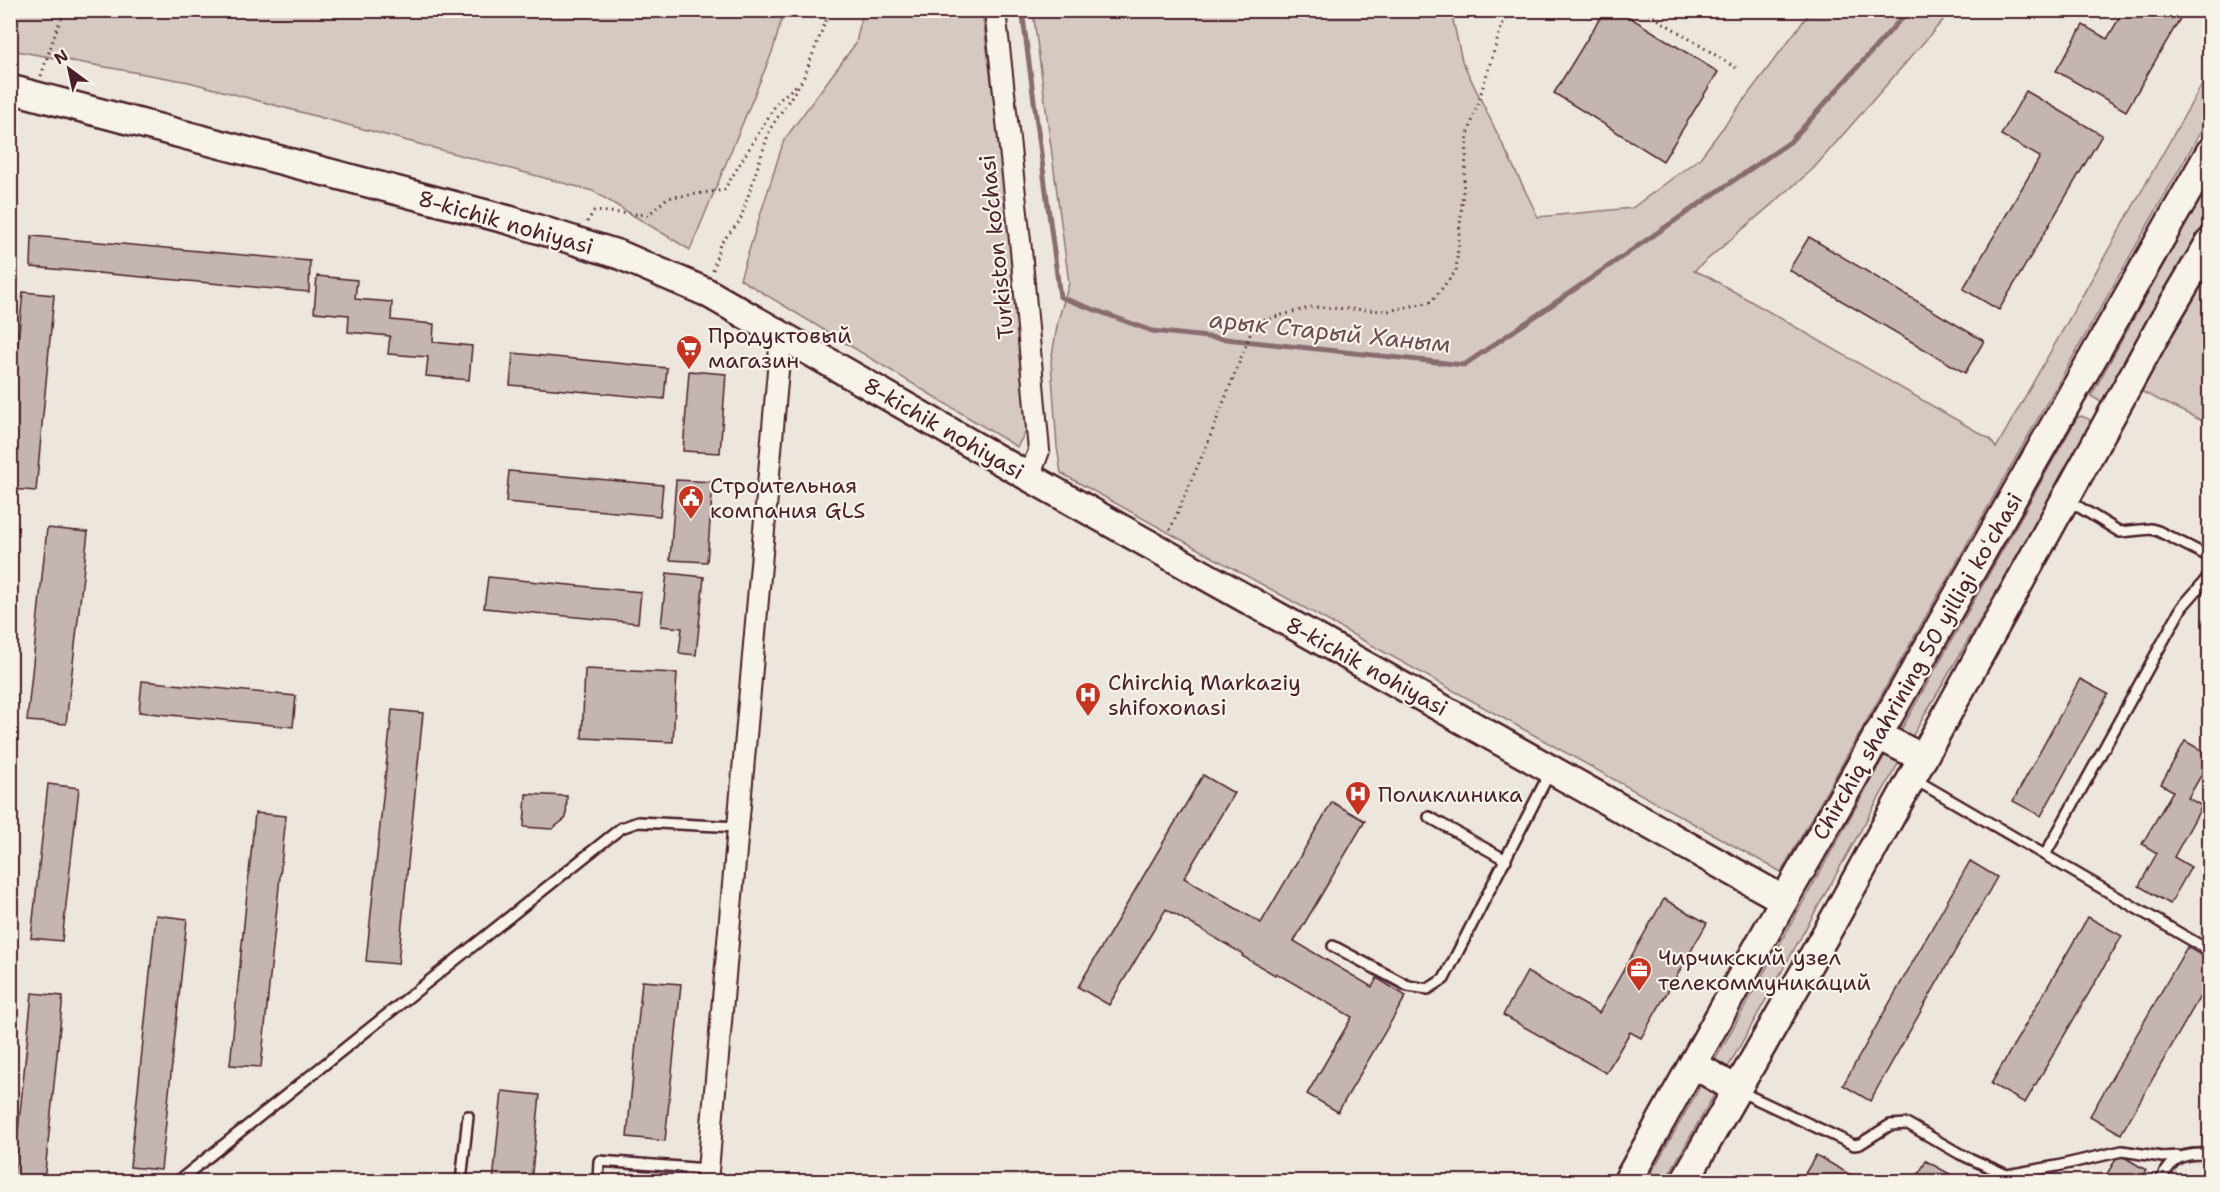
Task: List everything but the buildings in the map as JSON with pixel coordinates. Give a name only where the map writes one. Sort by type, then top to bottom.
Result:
[{"type":"main road","name":"8-kichik nohiyasi","points":[[22,92],[509,220],[620,255],[706,292],[1029,477],[1784,900]]},
{"type":"main road","name":"Chirchiq shahrining 50 yilligi koʻchasi","points":[[1627,1182],[1877,735],[2210,152]]},
{"type":"main road","name":"Chirchiq shahrining 50 yilligi koʻchasi","points":[[1684,1182],[1831,925],[2110,418],[2210,242]]},
{"type":"main road","points":[[2071,395],[2110,418]]},
{"type":"main road","points":[[1877,735],[1917,768]]},
{"type":"main road","points":[[1693,1064],[1737,1090]]},
{"type":"street","name":"Turkiston ko‘chasi","points":[[994,10],[1021,250],[1039,451],[1029,477]]},
{"type":"street","points":[[707,1175],[781,336]]},
{"type":"lane","points":[[2066,499],[2120,532],[2151,529],[2158,531],[2210,558]]},
{"type":"lane","points":[[2045,855],[2182,606],[2210,575]]},
{"type":"lane","points":[[1917,768],[2045,855],[2210,951]]},
{"type":"lane","points":[[1334,946],[1408,986],[1428,989],[1444,979],[1551,769]]},
{"type":"lane","points":[[1429,817],[1506,860]]},
{"type":"lane","points":[[177,1182],[621,828],[638,822],[738,827]]},
{"type":"lane","points":[[1737,1090],[1854,1145],[1860,1144],[1890,1125],[1908,1124],[1960,1154],[2007,1175],[2057,1166],[2121,1150],[2162,1157],[2192,1153],[2210,1154]]},
{"type":"lane","points":[[461,1182],[468,1116]]},
{"type":"lane","points":[[2159,1182],[2178,1156]]},
{"type":"lane","points":[[598,1182],[599,1161],[707,1175]]},
{"type":"path","points":[[22,92],[66,10]]},
{"type":"path","points":[[706,292],[720,244],[740,221],[770,129],[803,79],[830,10]]},
{"type":"path","points":[[1161,551],[1208,442],[1255,322],[1313,307],[1388,311],[1431,302],[1456,271],[1468,135],[1502,26],[1511,10]]},
{"type":"path","points":[[1643,10],[1738,69]]},
{"type":"path","points":[[574,241],[594,211],[648,214],[667,198],[724,190],[778,101],[803,79]]},
{"type":"shaded area","points":[[10,11],[784,11],[773,50],[690,250],[593,191],[189,82],[11,50]]},
{"type":"shaded area","points":[[863,11],[982,11],[1006,196],[1026,431],[1017,447],[740,279],[784,140],[856,43]]},
{"type":"shaded area","points":[[1033,11],[1451,11],[1462,61],[1538,217],[1632,208],[1700,158],[1811,11],[1951,11],[1813,169],[1694,271],[1707,276],[1990,439],[1996,448],[2209,72],[2209,117],[1781,872],[1061,473],[1051,361],[1058,321],[1069,283]]},
{"type":"shaded area","points":[[2209,182],[2209,217],[2106,405],[2091,396]]},
{"type":"shaded area","points":[[2209,271],[2209,424],[2140,391]]},
{"type":"shaded area","points":[[2081,416],[2089,419],[2092,427],[1912,737],[1901,730],[2077,418]]},
{"type":"shaded area","points":[[1885,755],[1899,762],[1727,1069],[1714,1062]]},
{"type":"shaded area","points":[[1701,1085],[1712,1089],[1715,1093],[1665,1181],[1646,1182]]},
{"type":"waterway","name":"арык Старый Ханым","points":[[1022,10],[1060,297],[1152,331],[1464,365],[1790,142],[1909,10]]},
{"type":"place","name":"Продуктовый магазин","points":[[689,371]]},
{"type":"place","name":"Строительная компания GLS","points":[[691,521]]},
{"type":"place","name":"Chirchiq Markaziy shifoxonasi","points":[[1088,718]]},
{"type":"place","name":"Поликлиника","points":[[1358,817]]},
{"type":"place","name":"Чирчикский узел телекоммуникаций","points":[[1639,993]]}]
